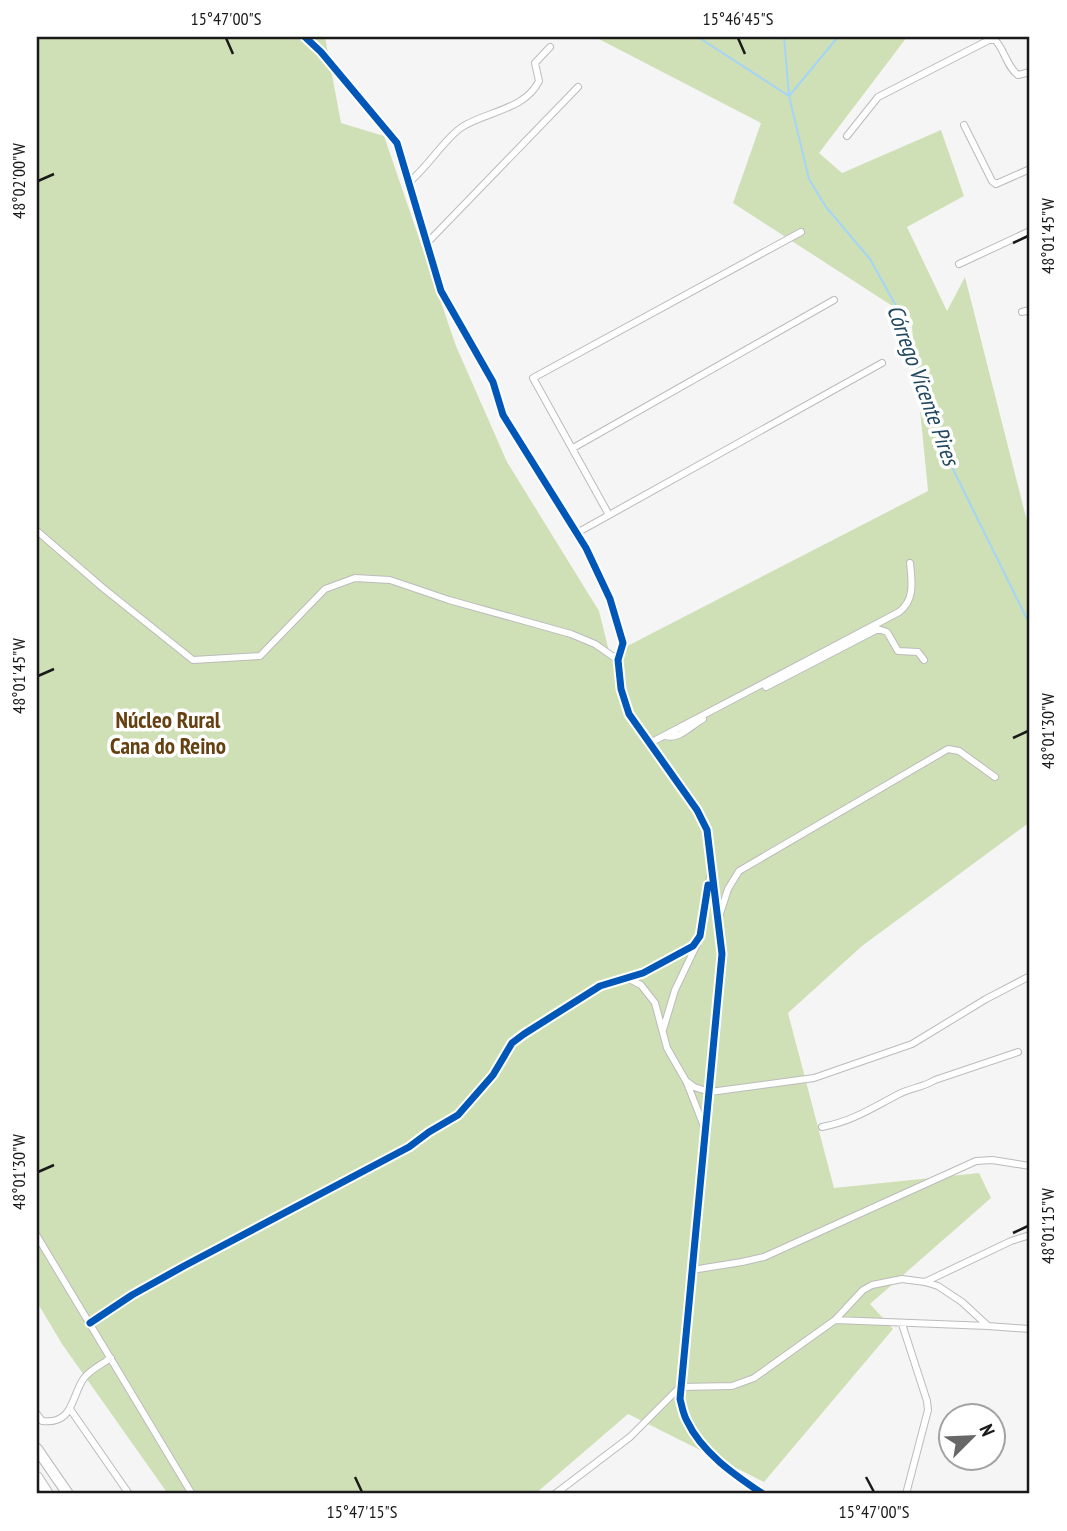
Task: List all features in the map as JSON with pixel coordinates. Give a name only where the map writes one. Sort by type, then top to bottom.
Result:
[{"type":"highway","points":[[37,1448],[68,1494]]},
{"type":"highway","points":[[37,1477],[46,1494]]},
{"type":"highway","points":[[37,1484],[46,1494]]},
{"type":"street","points":[[304,37],[321,52],[397,143],[441,291],[493,382],[503,415],[586,548],[610,599],[623,643],[618,660],[624,702],[697,810],[707,830],[722,954],[680,1399],[687,1421],[703,1444],[718,1460],[763,1494]]},
{"type":"street","points":[[847,136],[878,97],[989,40],[995,40],[999,44],[1013,71],[1018,75],[1030,72]]},
{"type":"street","points":[[409,182],[458,130],[527,97],[540,81],[535,63],[550,47]]},
{"type":"street","points":[[427,243],[578,87]]},
{"type":"street","points":[[964,125],[996,184],[1030,169]]},
{"type":"street","points":[[959,264],[1030,231]]},
{"type":"street","points":[[609,515],[533,378],[801,232]]},
{"type":"street","points":[[573,448],[834,300]]},
{"type":"street","points":[[1022,312],[1030,310]]},
{"type":"street","points":[[575,534],[882,363]]},
{"type":"street","points":[[37,531],[193,660],[261,656],[325,589],[355,578],[390,580],[449,600],[571,634],[596,645],[618,660]]},
{"type":"street","points":[[650,743],[899,612],[907,606],[911,595],[910,563]]},
{"type":"street","points":[[665,736],[679,736],[698,722],[878,629],[887,632],[898,651],[918,652],[924,660]]},
{"type":"street","points":[[719,919],[728,889],[738,871],[948,750],[959,751],[995,777]]},
{"type":"street","points":[[663,1030],[675,990],[694,955],[700,936],[711,873]]},
{"type":"street","points":[[90,1323],[152,1283],[409,1147],[450,1121],[493,1074],[512,1043],[600,986],[643,973],[673,958],[693,946],[700,936]]},
{"type":"street","points":[[686,1081],[694,1087],[710,1092],[814,1078],[912,1044],[1030,976]]},
{"type":"street","points":[[626,978],[641,985],[648,992],[659,1014],[667,1048],[686,1081],[706,1132]]},
{"type":"street","points":[[822,1127],[855,1119],[913,1088],[1018,1052]]},
{"type":"street","points":[[692,1270],[764,1256],[976,1161],[992,1160],[1030,1166]]},
{"type":"street","points":[[925,1282],[1011,1241],[1030,1235]]},
{"type":"street","points":[[37,1236],[192,1494]]},
{"type":"street","points":[[555,1494],[630,1437],[680,1387],[732,1385],[754,1378],[835,1320],[863,1290],[872,1285],[902,1279],[938,1286],[962,1302],[988,1326]]},
{"type":"street","points":[[835,1320],[1030,1329]]},
{"type":"street","points":[[902,1324],[928,1410],[906,1494]]},
{"type":"street","points":[[37,1414],[41,1421],[58,1420],[69,1409],[84,1378],[111,1358]]},
{"type":"street","points":[[69,1409],[129,1494]]},
{"type":"green space","points":[[37,37],[325,37],[341,123],[384,136],[456,346],[507,462],[599,611],[610,655],[928,491],[911,318],[733,203],[761,123],[595,37],[907,37],[819,153],[842,173],[941,130],[964,196],[907,227],[947,311],[965,277],[1030,533],[1030,822],[862,946],[788,1013],[834,1188],[979,1173],[991,1198],[870,1304],[893,1329],[764,1482],[628,1414],[535,1494],[168,1494],[62,1344],[37,1302]]},
{"type":"waterway","name":"Córrego Vicente Pires","points":[[698,37],[789,96],[809,179],[826,207],[870,259],[905,322],[950,463],[1030,625]]},
{"type":"waterway","points":[[784,37],[789,95]]},
{"type":"waterway","points":[[790,95],[838,37]]},
{"type":"cycle path","points":[[305,37],[321,52],[397,143],[441,291],[493,382],[503,415],[586,548],[610,599],[623,643],[618,660],[621,689],[629,714],[697,810],[707,830],[722,954],[680,1399],[693,1433],[701,1443],[720,1462],[763,1494]]},
{"type":"cycle path","points":[[90,1323],[132,1295],[184,1266],[409,1147],[458,1115],[493,1075],[512,1043],[524,1034],[600,986],[643,973],[693,946],[700,936],[708,885]]},
{"type":"district","name":"Núcleo Rural Cana do Reino","points":[[168,733]]}]
